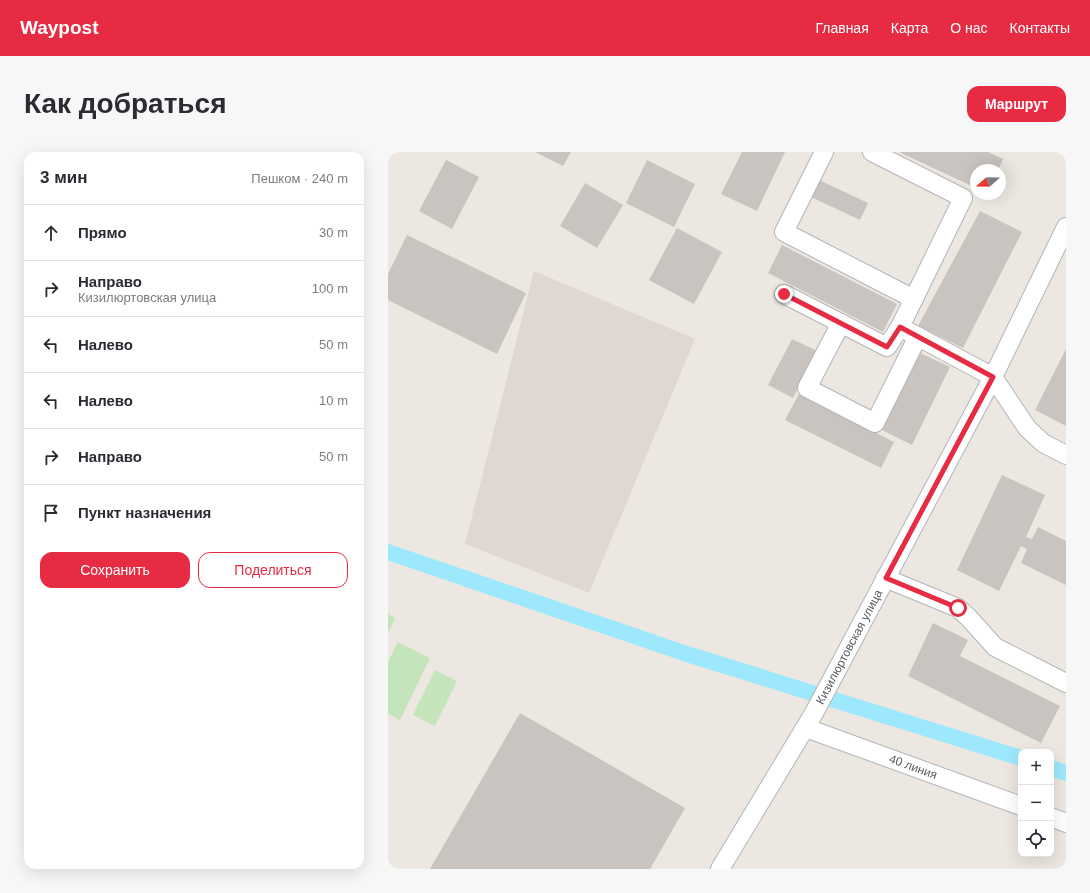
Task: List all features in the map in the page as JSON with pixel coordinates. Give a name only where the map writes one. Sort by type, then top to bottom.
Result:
[{"type":"street","points":[[824,152],[784,232],[914,300]]},
{"type":"street","points":[[784,294],[887,347],[900,327],[962,198],[872,152]]},
{"type":"street","name":"Кизилюртовская улица","points":[[720,869],[810,720],[828,687],[993,377],[1066,227]]},
{"type":"street","points":[[841,323],[807,388],[875,423],[918,336]]},
{"type":"street","points":[[900,327],[993,377],[1028,428],[1044,443],[1066,455]]},
{"type":"street","points":[[886,578],[958,608],[969,618],[995,648],[1066,683]]},
{"type":"street","name":"40 линия","points":[[810,720],[1018,805]]},
{"type":"street","points":[[1054,818],[1066,823]]},
{"type":"shaded area","points":[[534,271],[695,339],[589,593],[465,544]]},
{"type":"green space","points":[[388,614],[395,618],[388,633]]},
{"type":"green space","points":[[398,642],[430,658],[400,720],[388,714],[388,662]]},
{"type":"green space","points":[[435,670],[457,681],[435,726],[413,715]]},
{"type":"building","points":[[535,152],[571,152],[563,166]]},
{"type":"building","points":[[742,152],[785,152],[757,211],[721,194]]},
{"type":"building","points":[[899,152],[988,152],[1003,159],[1001,164],[970,164],[970,185]]},
{"type":"building","points":[[446,160],[479,177],[452,229],[419,211]]},
{"type":"building","points":[[647,160],[695,184],[674,227],[626,203]]},
{"type":"building","points":[[817,179],[868,203],[860,220],[809,196]]},
{"type":"building","points":[[585,183],[623,205],[597,248],[560,226]]},
{"type":"building","points":[[980,211],[1022,232],[963,348],[918,326]]},
{"type":"building","points":[[677,228],[722,252],[694,304],[649,280]]},
{"type":"building","points":[[407,235],[526,293],[497,354],[388,300],[388,274]]},
{"type":"building","points":[[782,245],[897,304],[883,332],[768,273]]},
{"type":"building","points":[[792,339],[817,351],[793,398],[768,385]]},
{"type":"building","points":[[1066,349],[1066,426],[1035,410]]},
{"type":"building","points":[[920,353],[950,367],[912,445],[882,430]]},
{"type":"building","points":[[799,394],[894,442],[881,468],[785,420]]},
{"type":"building","points":[[1002,475],[1045,495],[1026,537],[1032,539],[1038,527],[1066,541],[1066,585],[1021,563],[1027,549],[1021,546],[999,591],[957,570]]},
{"type":"building","points":[[933,623],[968,640],[960,656],[1060,706],[1041,743],[908,676]]},
{"type":"building","points":[[520,713],[685,808],[650,869],[430,869]]},
{"type":"waterway","points":[[388,552],[687,654],[1018,757]]},
{"type":"waterway","points":[[1054,769],[1066,773]]},
{"type":"route","points":[[784,294],[887,347],[900,327],[993,377],[886,578],[958,608]]}]
